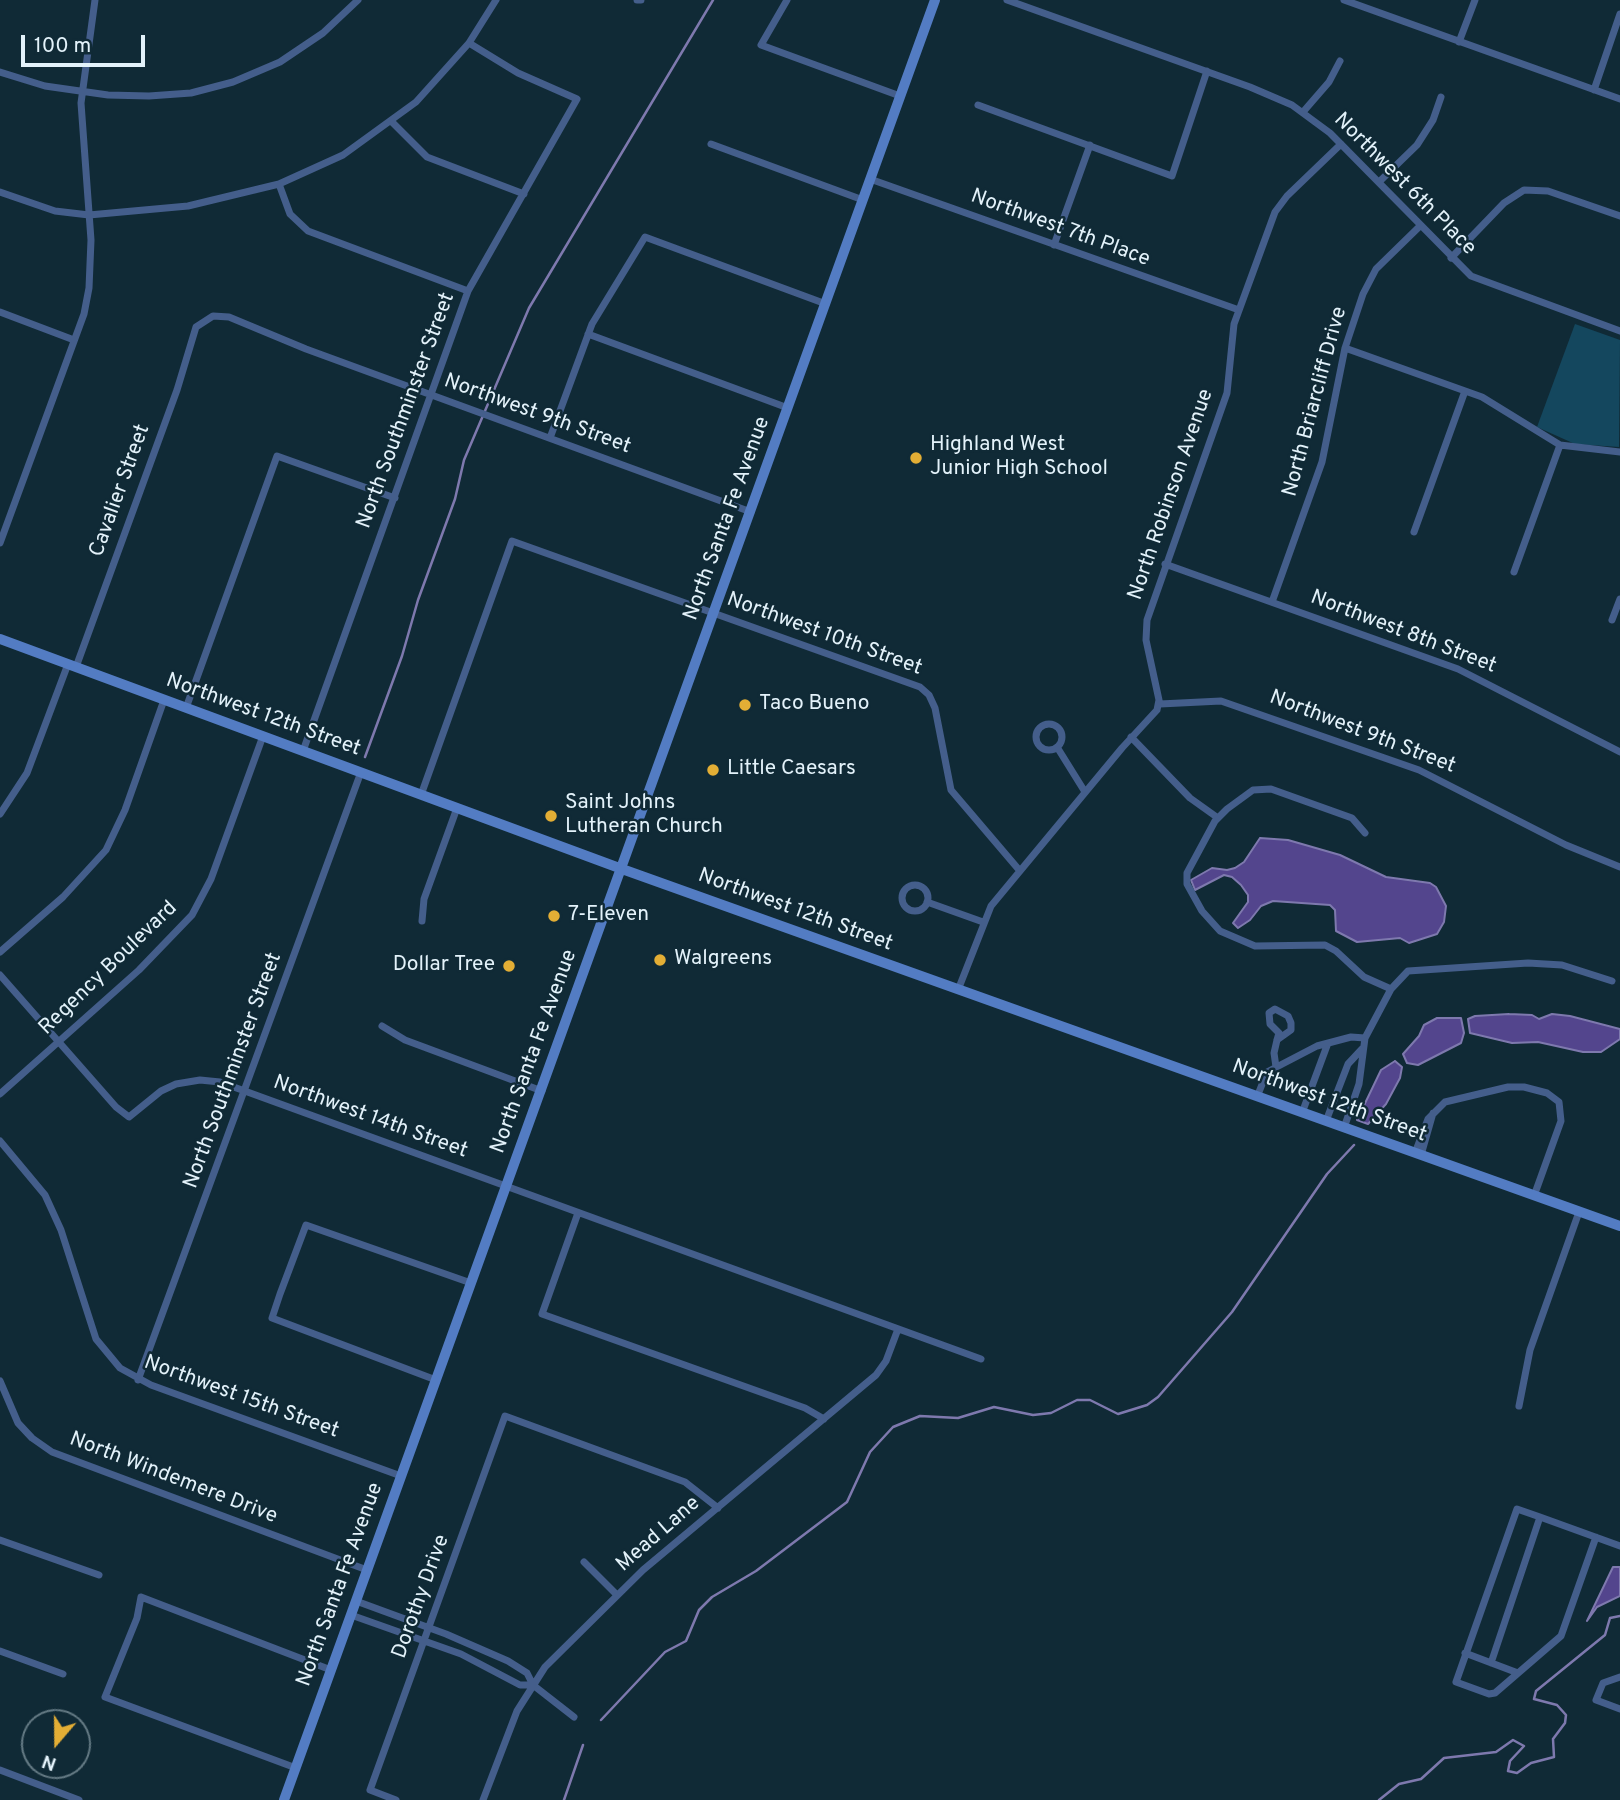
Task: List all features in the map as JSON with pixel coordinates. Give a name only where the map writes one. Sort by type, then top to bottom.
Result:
[{"type":"main road","name":"North Santa Fe Avenue","points":[[284,1800],[935,0]]},
{"type":"main road","name":"Northwest 12th Street","points":[[0,639],[622,869],[1620,1226]]},
{"type":"street","points":[[0,543],[74,340],[89,288],[89,215],[81,118],[95,0]]},
{"type":"street","points":[[0,72],[36,84],[83,91],[123,96],[171,95],[233,82],[280,62],[305,47],[358,0]]},
{"type":"street","points":[[0,192],[55,211],[89,215],[188,206],[279,184],[343,155],[391,122],[435,84],[469,43],[496,0]]},
{"type":"street","points":[[787,0],[761,45],[900,96]]},
{"type":"street","name":"Northwest 6th Place","points":[[1007,0],[1271,95],[1303,112],[1341,144],[1451,258],[1480,281],[1620,331]]},
{"type":"street","points":[[1344,0],[1620,99]]},
{"type":"street","points":[[1459,42],[1475,0]]},
{"type":"street","points":[[1594,90],[1620,14]]},
{"type":"street","name":"North Southminster Street","points":[[303,751],[468,291],[578,99],[518,74],[469,43]]},
{"type":"street","points":[[1303,112],[1329,82],[1340,61]]},
{"type":"street","points":[[978,105],[1172,176],[1207,71]]},
{"type":"street","points":[[1379,182],[1423,137],[1441,97]]},
{"type":"street","points":[[391,122],[427,157],[524,194]]},
{"type":"street","points":[[711,144],[863,200]]},
{"type":"street","name":"North Robinson Avenue","points":[[1160,704],[1146,640],[1146,628],[1165,564],[1227,393],[1231,343],[1239,310],[1269,226],[1280,204],[1341,144]]},
{"type":"street","points":[[1054,245],[1090,145]]},
{"type":"street","name":"Northwest 7th Place","points":[[870,179],[1239,310]]},
{"type":"street","points":[[279,184],[290,215],[308,231],[468,291]]},
{"type":"street","points":[[1451,258],[1504,203],[1524,190],[1548,191],[1620,216]]},
{"type":"street","name":"North Briarcliff Drive","points":[[1272,602],[1322,462],[1345,348],[1372,274],[1420,226]]},
{"type":"street","points":[[550,438],[587,334],[645,237],[826,304]]},
{"type":"street","points":[[0,312],[74,340]]},
{"type":"street","name":"Northwest 9th Street","points":[[196,327],[206,318],[229,317],[751,512]]},
{"type":"street","name":"Cavalier Street","points":[[0,814],[27,773],[72,666],[177,390],[196,327]]},
{"type":"street","points":[[587,334],[788,408]]},
{"type":"street","points":[[1345,348],[1465,391],[1501,407],[1530,429],[1560,445],[1620,452]]},
{"type":"street","points":[[1414,533],[1465,391]]},
{"type":"street","points":[[1514,572],[1560,445]]},
{"type":"street","points":[[186,708],[277,456],[395,498]]},
{"type":"street","name":"Northwest 10th Street","points":[[421,795],[512,541],[915,684],[924,690],[935,708],[951,790],[1020,871]]},
{"type":"street","name":"Northwest 8th Street","points":[[1165,564],[1470,674],[1620,752]]},
{"type":"street","points":[[1612,620],[1620,599]]},
{"type":"street","points":[[0,952],[63,897],[106,850],[122,817],[164,700]]},
{"type":"street","name":"Northwest 9th Street","points":[[1160,704],[1221,701],[1290,724],[1431,775],[1566,845],[1620,867]]},
{"type":"street","points":[[958,990],[983,922],[1020,871],[1160,704]]},
{"type":"street","name":"Regency Boulevard","points":[[0,1094],[139,970],[192,915],[211,879],[263,736]]},
{"type":"street","points":[[1131,737],[1190,799],[1219,817]]},
{"type":"street","points":[[1057,747],[1085,792]]},
{"type":"street","name":"North Southminster Street","points":[[138,1380],[361,772]]},
{"type":"street","points":[[1366,833],[1352,818],[1262,788],[1245,794],[1219,817],[1187,873],[1187,884],[1211,923],[1220,931],[1255,946],[1325,945],[1336,950],[1364,977],[1391,989]]},
{"type":"street","points":[[422,921],[424,899],[457,808]]},
{"type":"street","points":[[927,902],[983,922]]},
{"type":"street","points":[[1345,1128],[1359,1084],[1365,1038],[1391,989],[1408,971],[1528,963],[1563,965],[1612,981]]},
{"type":"street","name":"Northwest 14th Street","points":[[0,975],[116,1107],[129,1117],[161,1091],[186,1081],[220,1083],[981,1359]]},
{"type":"street","points":[[382,1026],[405,1040],[542,1091]]},
{"type":"street","points":[[1257,1097],[1267,1072],[1276,1067],[1328,1043],[1351,1037],[1365,1038]]},
{"type":"street","points":[[1276,1067],[1274,1053],[1277,1040]]},
{"type":"street","points":[[1302,1113],[1328,1043]]},
{"type":"street","points":[[1326,1121],[1348,1064],[1363,1049]]},
{"type":"street","points":[[1418,1154],[1433,1112],[1445,1102],[1508,1087],[1524,1087],[1555,1097],[1559,1102],[1561,1121],[1534,1196]]},
{"type":"street","name":"Northwest 15th Street","points":[[0,1141],[34,1180],[51,1207],[96,1339],[110,1359],[138,1380],[401,1476]]},
{"type":"street","points":[[1519,1406],[1526,1363],[1579,1212]]},
{"type":"street","points":[[578,1213],[542,1314],[805,1408],[824,1419]]},
{"type":"street","points":[[436,1380],[272,1318],[306,1225],[471,1283]]},
{"type":"street","name":"Mead Lane","points":[[483,1800],[517,1711],[545,1667],[617,1595],[881,1369],[898,1329]]},
{"type":"street","name":"North Windemere Drive","points":[[0,1381],[19,1423],[32,1438],[52,1452],[368,1570]]},
{"type":"street","name":"Dorothy Drive","points":[[396,1800],[370,1790],[505,1416],[685,1482],[718,1508]]},
{"type":"street","points":[[1596,1537],[1561,1636],[1495,1693],[1456,1682],[1517,1510],[1540,1517],[1596,1537],[1620,1546]]},
{"type":"street","points":[[1491,1663],[1540,1517]]},
{"type":"street","points":[[0,1540],[99,1575]]},
{"type":"street","points":[[584,1562],[617,1595]]},
{"type":"street","points":[[296,1768],[105,1698],[137,1618],[141,1597],[331,1670]]},
{"type":"street","points":[[356,1601],[508,1661],[527,1673],[533,1685],[574,1717]]},
{"type":"street","points":[[351,1615],[480,1663],[520,1685],[533,1685]]},
{"type":"street","points":[[0,1651],[64,1674]]},
{"type":"street","points":[[1465,1653],[1518,1672]]},
{"type":"street","points":[[1620,1677],[1603,1683],[1596,1700],[1620,1709]]},
{"type":"street","points":[[0,1770],[79,1800]]},
{"type":"shaded area","points":[[1575,324],[1620,340],[1619,447],[1575,444],[1537,427]]},
{"type":"shaded area","points":[[1260,838],[1288,840],[1340,855],[1386,877],[1430,883],[1436,887],[1446,906],[1444,922],[1437,934],[1409,943],[1400,938],[1357,942],[1336,931],[1335,910],[1330,905],[1273,901],[1261,906],[1250,920],[1238,928],[1233,923],[1248,902],[1248,895],[1241,885],[1232,877],[1224,875],[1195,890],[1191,880],[1212,868],[1235,868],[1244,862]]},
{"type":"shaded area","points":[[1552,1014],[1570,1016],[1620,1029],[1620,1039],[1601,1052],[1583,1052],[1538,1042],[1512,1043],[1470,1033],[1468,1019],[1475,1016],[1532,1015],[1539,1019]]},
{"type":"shaded area","points":[[1437,1018],[1461,1018],[1464,1033],[1461,1043],[1418,1065],[1407,1063],[1403,1054],[1419,1036],[1424,1025]]},
{"type":"shaded area","points":[[1395,1061],[1402,1067],[1400,1078],[1386,1104],[1368,1124],[1357,1120],[1381,1070]]},
{"type":"shaded area","points":[[1613,1567],[1620,1567],[1620,1596],[1597,1607],[1587,1621]]},
{"type":"waterway","points":[[365,757],[455,499],[464,460],[529,308],[713,0]]},
{"type":"waterway","points":[[601,1720],[665,1652],[686,1641],[699,1610],[712,1597],[756,1571],[847,1502],[870,1452],[893,1427],[920,1416],[958,1418],[994,1407],[1033,1415],[1051,1413],[1077,1400],[1090,1400],[1118,1414],[1147,1405],[1158,1397],[1232,1312],[1327,1174],[1354,1145]]},
{"type":"waterway","points":[[1379,1800],[1399,1784],[1421,1779],[1444,1758],[1496,1752],[1513,1740],[1524,1746],[1510,1761],[1508,1771],[1517,1773],[1531,1763],[1554,1757],[1553,1739],[1565,1723],[1566,1715],[1557,1705],[1534,1699],[1536,1691],[1605,1635],[1610,1618],[1620,1616]]},
{"type":"waterway","points":[[564,1800],[583,1745]]},
{"type":"place","name":"Highland West Junior High School","points":[[916,458]]},
{"type":"place","name":"Taco Bueno","points":[[745,705]]},
{"type":"place","name":"Little Caesars","points":[[713,770]]},
{"type":"place","name":"Saint Johns Lutheran Church","points":[[551,816]]},
{"type":"place","name":"7-Eleven","points":[[554,916]]},
{"type":"place","name":"Walgreens","points":[[660,960]]},
{"type":"place","name":"Dollar Tree","points":[[509,966]]}]
